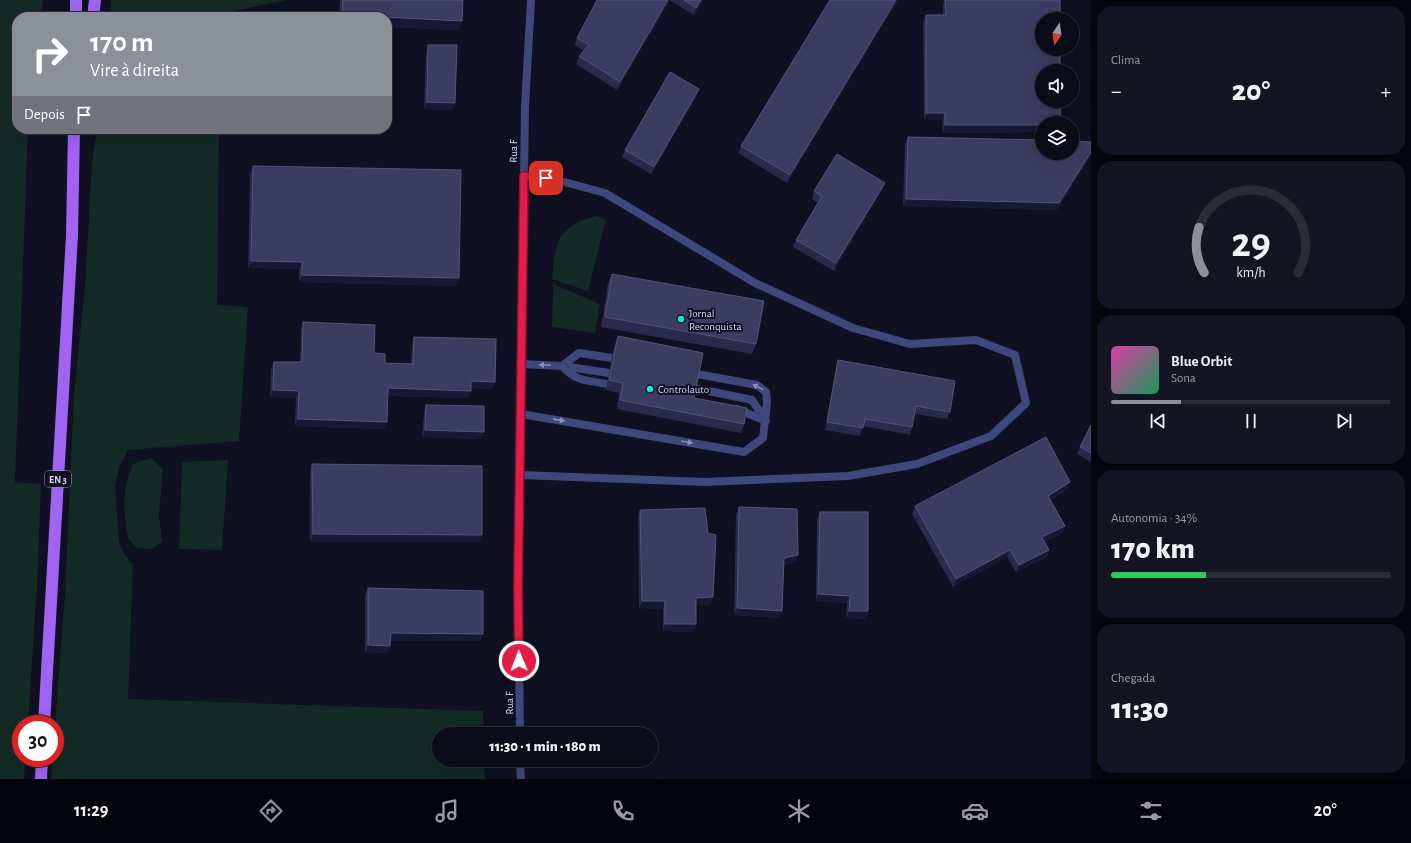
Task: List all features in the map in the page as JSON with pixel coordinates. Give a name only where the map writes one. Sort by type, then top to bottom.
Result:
[{"type":"main road","points":[[76,0],[76,12]]},
{"type":"main road","points":[[94,12],[95,0]]},
{"type":"main road","name":"EN 3","points":[[72,235],[74,134]]},
{"type":"main road","name":"EN 3","points":[[45,715],[72,235],[82,134]]},
{"type":"main road","points":[[41,779],[42,767]]},
{"type":"street","name":"Rua F","points":[[520,727],[518,588],[525,107],[530,0]]},
{"type":"street","points":[[520,475],[705,482],[848,476],[917,464],[991,436],[1026,403],[1015,355],[976,340],[910,344],[853,328],[755,283],[605,193],[557,180],[524,176]]},
{"type":"street","points":[[562,366],[580,353],[612,358]]},
{"type":"street","points":[[522,364],[562,366],[609,373]]},
{"type":"street","points":[[562,366],[571,375],[578,379],[607,384]]},
{"type":"street","points":[[521,414],[744,452],[763,438],[768,402],[766,392],[757,385],[697,374]]},
{"type":"street","points":[[694,388],[752,400],[766,421]]},
{"type":"street","points":[[728,407],[742,409],[766,421]]},
{"type":"street","points":[[520,767],[521,779]]},
{"type":"green space","points":[[0,0],[43,0],[42,12],[12,12],[12,134],[28,134],[15,482],[41,484],[37,586],[29,715],[12,715],[12,767],[25,767],[24,779],[0,779]]},
{"type":"green space","points":[[111,0],[287,0],[229,12],[110,12]]},
{"type":"green space","points":[[96,134],[219,134],[217,305],[248,307],[239,441],[128,450],[119,468],[115,485],[119,542],[125,555],[133,565],[128,699],[483,711],[484,727],[432,727],[432,767],[484,767],[485,779],[51,779],[52,767],[64,767],[64,715],[56,715],[65,594],[74,394],[85,287],[92,162]]},
{"type":"green space","points":[[595,216],[606,219],[588,291],[552,279],[555,255],[560,238],[572,226]]},
{"type":"green space","points":[[553,284],[600,304],[595,333],[552,327]]},
{"type":"green space","points":[[151,458],[163,469],[159,514],[162,542],[151,549],[137,548],[129,538],[126,527],[124,508],[125,490],[133,464]]},
{"type":"green space","points":[[228,460],[222,550],[179,549],[182,462]]},
{"type":"building","points":[[343,0],[463,0],[462,21],[392,18],[392,12],[342,12]]},
{"type":"building","points":[[597,0],[668,0],[620,82],[579,56],[589,45],[577,38]]},
{"type":"building","points":[[684,0],[701,0],[696,8]]},
{"type":"building","points":[[830,0],[896,0],[790,175],[741,146]]},
{"type":"building","points":[[945,0],[1060,0],[1060,12],[1035,12],[1035,56],[1060,56],[1060,64],[1035,64],[1035,108],[1060,108],[1061,116],[1035,116],[1035,125],[945,125],[945,113],[926,113],[926,15],[946,15]]},
{"type":"building","points":[[428,45],[457,45],[455,103],[427,102]]},
{"type":"building","points":[[670,72],[699,89],[654,167],[625,150]]},
{"type":"building","points":[[908,137],[1035,140],[1035,160],[1079,160],[1079,141],[1091,142],[1091,152],[1059,203],[906,199]]},
{"type":"building","points":[[837,154],[885,183],[836,263],[796,240],[822,196],[814,191]]},
{"type":"building","points":[[253,166],[461,170],[459,278],[302,275],[302,262],[251,261]]},
{"type":"building","name":"Jornal Reconquista","points":[[612,274],[764,301],[756,344],[605,317]]},
{"type":"building","points":[[303,322],[375,325],[374,353],[385,354],[385,363],[413,364],[414,337],[496,339],[495,382],[471,381],[471,391],[388,388],[387,422],[298,419],[299,391],[273,390],[274,362],[302,362]]},
{"type":"building","name":"Controlauto","points":[[618,336],[703,353],[694,398],[747,408],[744,424],[620,400],[623,383],[609,380]]},
{"type":"building","points":[[838,360],[955,381],[950,412],[916,406],[912,427],[865,419],[863,428],[827,422]]},
{"type":"building","points":[[426,405],[484,406],[484,432],[425,430]]},
{"type":"building","points":[[1091,425],[1091,453],[1080,447]]},
{"type":"building","points":[[1046,437],[1070,482],[1048,496],[1065,526],[1042,537],[1049,550],[1019,565],[1010,550],[956,579],[915,506]]},
{"type":"building","points":[[312,464],[482,466],[482,535],[313,534]]},
{"type":"building","points":[[739,507],[797,509],[798,555],[784,558],[782,611],[737,608]]},
{"type":"building","points":[[705,508],[708,533],[716,535],[713,597],[696,598],[696,624],[665,624],[665,601],[642,601],[640,510]]},
{"type":"building","points":[[820,512],[868,512],[868,611],[849,611],[850,596],[818,594]]},
{"type":"building","points":[[368,588],[483,591],[483,634],[391,633],[390,646],[368,645]]},
{"type":"place","name":"Jornal Reconquista","points":[[681,319]]},
{"type":"place","name":"Controlauto","points":[[650,389]]},
{"type":"route","points":[[519,661],[518,588],[524,176],[546,178]]}]
